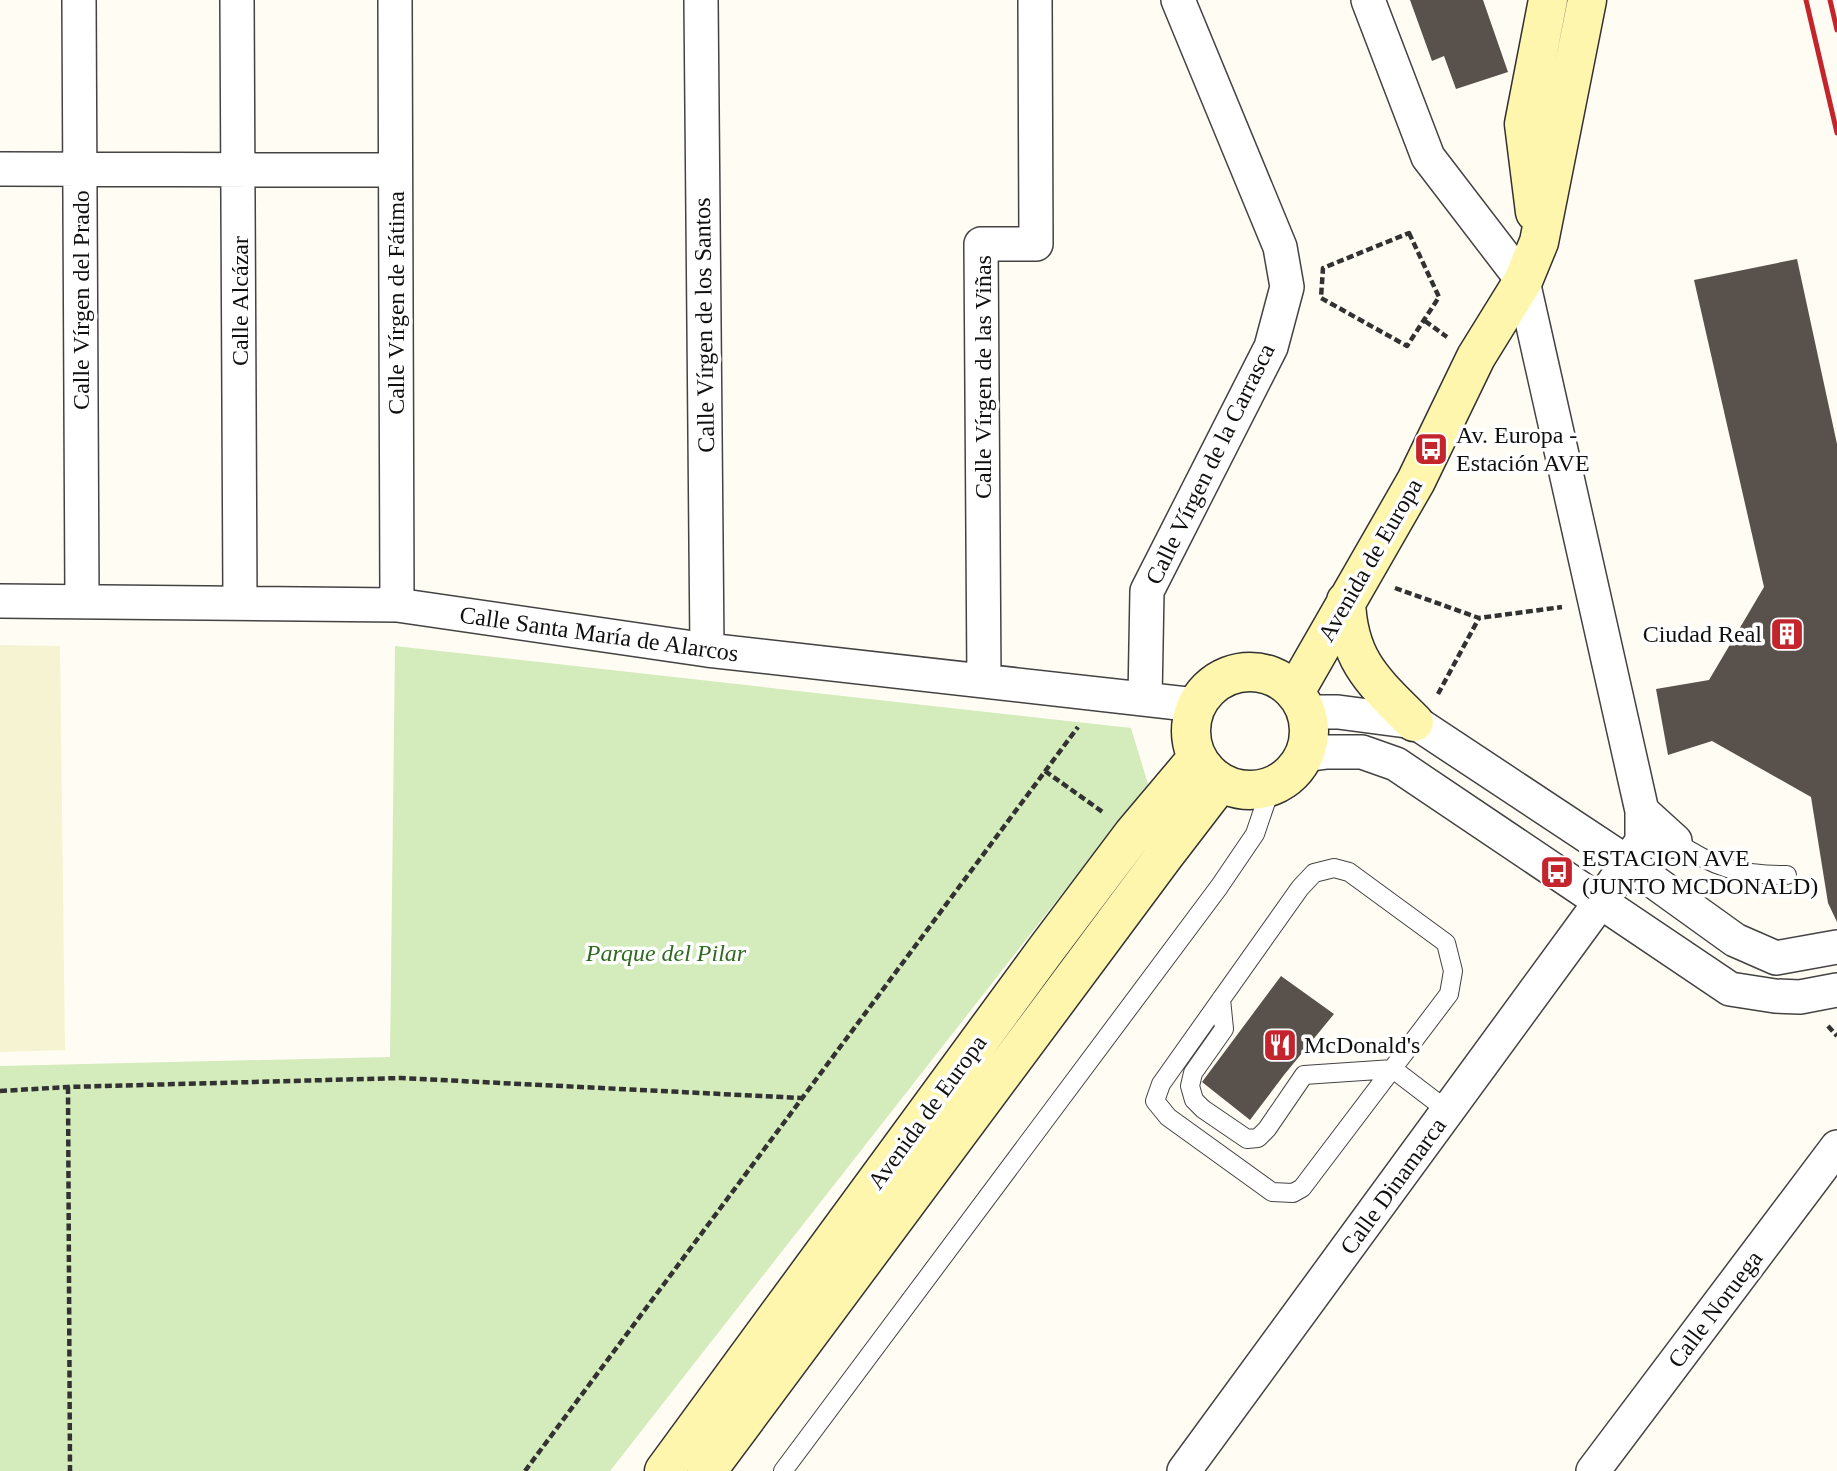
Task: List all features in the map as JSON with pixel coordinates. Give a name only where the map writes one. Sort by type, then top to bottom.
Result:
[{"type":"main road","points":[[1539,242],[1524,124],[1548,0]]},
{"type":"main road","name":"Avenida de Europa","points":[[1301,702],[1354,588],[1416,481],[1476,357],[1522,281],[1539,242],[1587,0]]},
{"type":"main road","points":[[1354,588],[1347,627],[1354,650],[1372,681],[1418,724]]},
{"type":"main road","points":[[1241,672],[1271,675],[1301,702],[1309,734],[1305,755],[1292,774],[1271,787],[1246,791],[1208,771],[1190,732],[1196,705],[1214,683],[1241,672]]},
{"type":"main road","name":"Avenida de Europa","points":[[664,1471],[1133,834],[1208,771]]},
{"type":"main road","name":"Avenida de Europa","points":[[707,1471],[1164,856],[1208,771]]},
{"type":"street","name":"Calle Vírgen del Prado","points":[[79,0],[82,601]]},
{"type":"street","name":"Calle Alcázar","points":[[237,0],[240,170],[240,602]]},
{"type":"street","name":"Calle Vírgen de Fátima","points":[[395,0],[397,606]]},
{"type":"street","name":"Calle Vírgen de los Santos","points":[[701,0],[707,650]]},
{"type":"street","name":"Calle Vírgen de las Viñas","points":[[984,681],[981,244],[1035,244],[1035,0]]},
{"type":"street","name":"Calle Vírgen de la Carrasca","points":[[1145,699],[1147,591],[1271,346],[1287,287],[1280,247],[1178,0]]},
{"type":"street","points":[[1368,0],[1428,157],[1522,281],[1595,603],[1637,838]]},
{"type":"street","points":[[0,169],[396,170]]},
{"type":"street","name":"Calle Santa María de Alarcos","points":[[0,601],[397,606],[707,650],[1196,705]]},
{"type":"street","points":[[1301,702],[1338,712],[1418,724],[1637,838],[1735,940],[1776,958],[1837,947]]},
{"type":"street","points":[[1305,755],[1362,752],[1396,764],[1730,989],[1800,997],[1837,990]]},
{"type":"street","points":[[1637,838],[1675,841]]},
{"type":"street","name":"Calle Dinamarca","points":[[1184,1471],[1601,901],[1637,838]]},
{"type":"street","name":"Calle Noruega","points":[[1593,1471],[1837,1147]]},
{"type":"lane","points":[[783,1471],[1219,887],[1255,834],[1271,787]]},
{"type":"lane","points":[[1675,841],[1698,856],[1729,870],[1759,876],[1787,875]]},
{"type":"lane","points":[[1334,868],[1349,872],[1446,943],[1450,953],[1453,971],[1449,995],[1393,1069],[1302,1188],[1293,1193],[1272,1192],[1168,1117],[1154,1101],[1161,1084],[1300,888],[1314,873],[1334,868]]},
{"type":"lane","points":[[1221,999],[1224,1029],[1193,1073],[1190,1086],[1194,1100],[1203,1109],[1247,1139],[1258,1138],[1267,1129],[1304,1075],[1393,1069],[1448,1111]]},
{"type":"path","points":[[1409,233],[1439,297],[1407,346],[1321,298],[1322,268],[1409,233]]},
{"type":"path","points":[[1354,588],[1479,618],[1595,603]]},
{"type":"path","points":[[1418,724],[1479,618]]},
{"type":"path","points":[[525,1471],[1079,726]]},
{"type":"path","points":[[1045,771],[1133,834]]},
{"type":"path","points":[[0,1091],[401,1078],[802,1098]]},
{"type":"path","points":[[68,1087],[70,1471]]},
{"type":"shaded area","points":[[0,645],[60,646],[65,1050],[0,1052]]},
{"type":"green space","name":"Parque del Pilar","points":[[395,646],[1131,728],[1148,784],[610,1471],[0,1471],[0,1066],[390,1057]]},
{"type":"building","points":[[1410,0],[1483,0],[1508,72],[1456,89],[1444,56],[1432,61]]},
{"type":"building","name":"Ciudad Real","points":[[1797,259],[1837,444],[1837,922],[1828,903],[1811,797],[1712,741],[1668,755],[1656,689],[1709,680],[1764,587],[1694,280]]},
{"type":"building","points":[[1281,976],[1334,1014],[1250,1120],[1202,1082]]},
{"type":"railway","points":[[1806,0],[1837,133]]},
{"type":"railway","points":[[1830,0],[1837,30]]},
{"type":"place","name":"Av. Europa - Estación AVE","points":[[1431,449]]},
{"type":"place","name":"Ciudad Real","points":[[1787,634]]},
{"type":"place","name":"ESTACION AVE (JUNTO MCDONALD)","points":[[1557,872]]},
{"type":"place","name":"McDonald's","points":[[1280,1045]]}]
